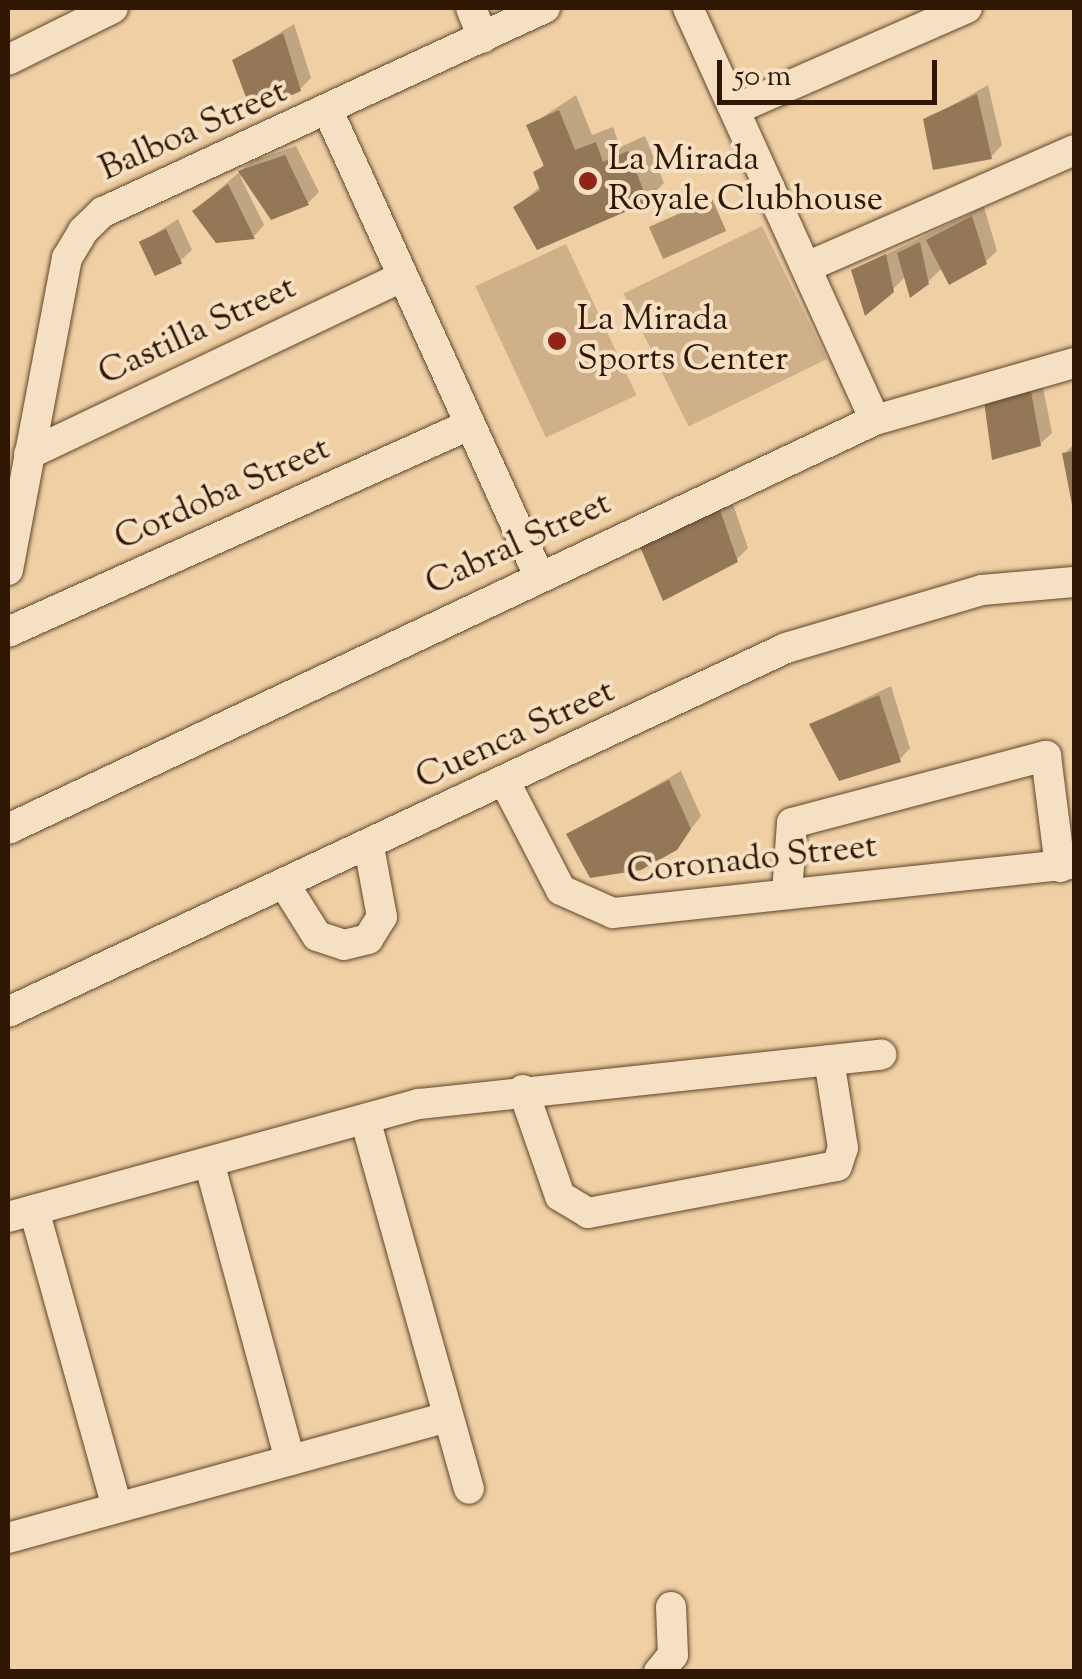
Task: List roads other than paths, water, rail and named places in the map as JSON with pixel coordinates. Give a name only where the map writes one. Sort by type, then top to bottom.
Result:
[{"type":"street","points":[[8,60],[113,8]]},
{"type":"street","points":[[471,8],[483,38]]},
{"type":"street","name":"Balboa Street","points":[[8,570],[67,258],[83,231],[104,212],[329,113],[545,8]]},
{"type":"street","points":[[688,8],[809,266],[875,420]]},
{"type":"street","points":[[736,109],[967,8]]},
{"type":"street","points":[[329,113],[400,278],[539,576]]},
{"type":"street","points":[[809,266],[1074,150]]},
{"type":"street","name":"Castilla Street","points":[[29,454],[400,278]]},
{"type":"street","name":"Cabral Street","points":[[8,829],[875,420],[1074,363]]},
{"type":"street","name":"Cordoba Street","points":[[8,632],[469,425]]},
{"type":"street","name":"Cuenca Street","points":[[8,1012],[506,784],[786,648],[982,590],[1074,582]]},
{"type":"street","points":[[787,894],[792,823],[1046,756],[1067,865]]},
{"type":"street","name":"Coronado Street","points":[[506,784],[560,890],[613,913],[1067,865]]},
{"type":"street","points":[[285,885],[316,936],[344,945],[368,939],[382,917],[369,846]]},
{"type":"street","points":[[117,1507],[21,1214],[365,1119],[523,1090],[880,1055]]},
{"type":"street","points":[[523,1090],[560,1196],[588,1212],[837,1166],[844,1148],[829,1060]]},
{"type":"street","points":[[365,1119],[469,1489]]},
{"type":"street","points":[[209,1162],[290,1460]]},
{"type":"street","points":[[8,1538],[448,1417]]},
{"type":"street","points":[[659,1672],[674,1655],[671,1608]]},
{"type":"place","name":"La Mirada Royale Clubhouse","points":[[588,181]]},
{"type":"place","name":"La Mirada Sports Center","points":[[557,341]]}]
